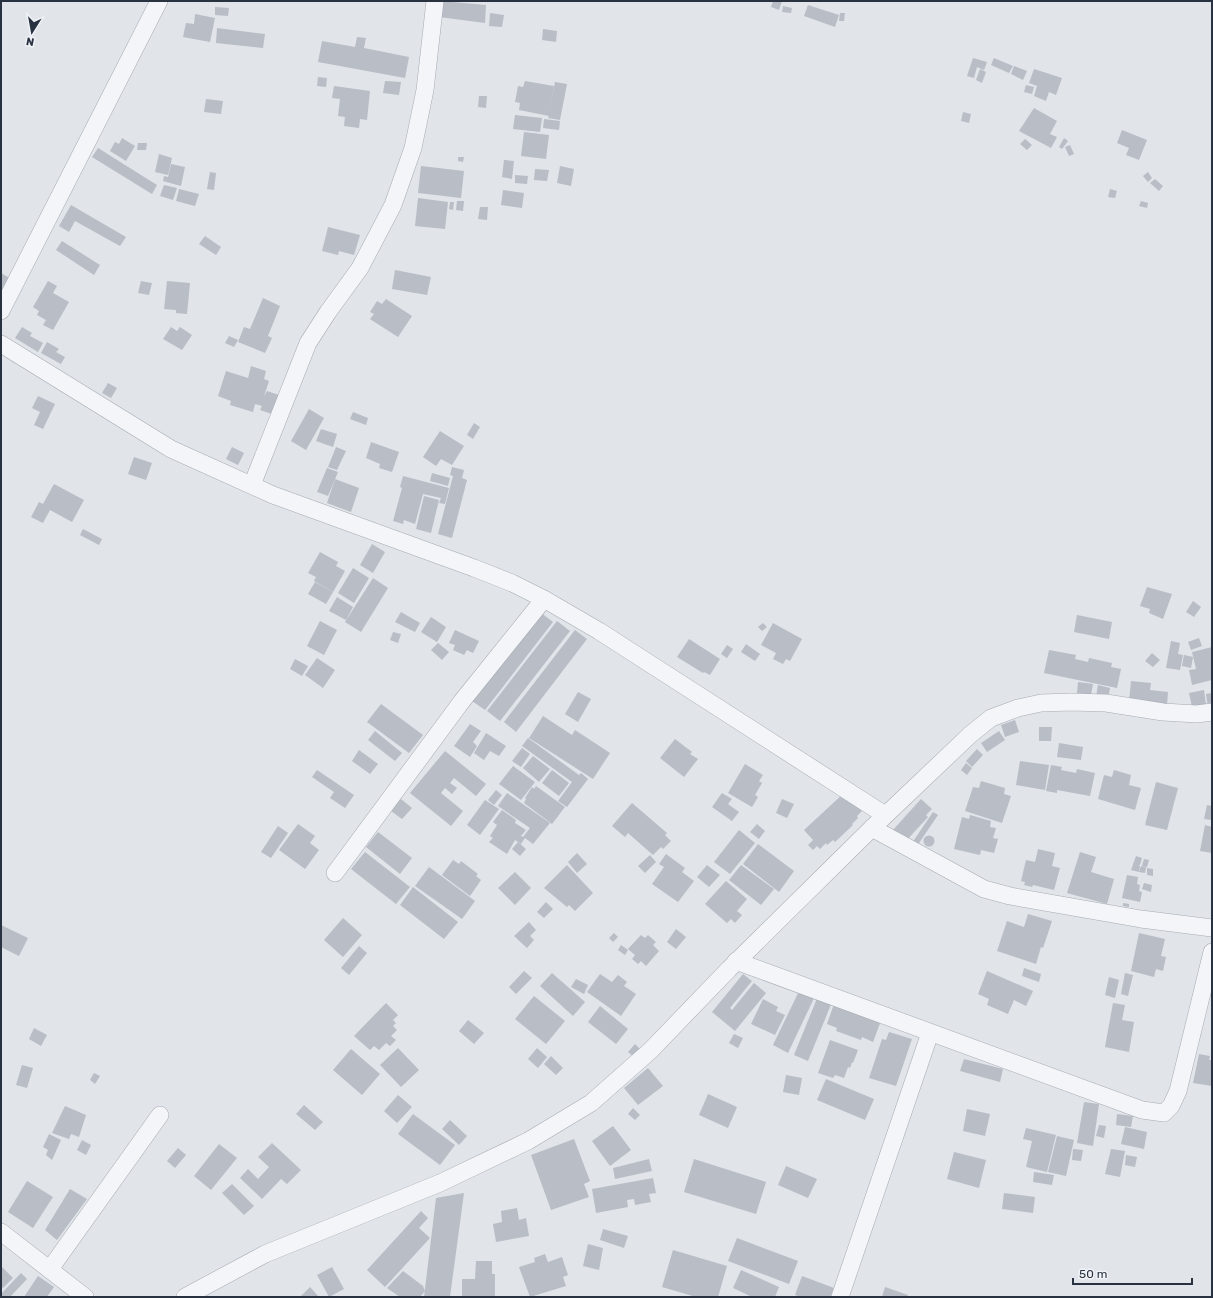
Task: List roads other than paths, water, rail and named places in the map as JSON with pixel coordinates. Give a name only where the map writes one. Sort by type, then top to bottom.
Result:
[{"type":"street","points":[[1,311],[159,1]]},
{"type":"street","points":[[252,485],[308,343],[328,312],[360,268],[393,205],[413,148],[425,90],[435,1]]},
{"type":"street","points":[[1,344],[171,449],[273,495],[474,568],[512,583],[544,599],[599,631],[886,816]]},
{"type":"street","points":[[335,873],[462,701],[544,599]]},
{"type":"street","points":[[185,1297],[265,1254],[440,1183],[528,1141],[591,1103],[653,1048],[736,961],[872,828],[970,734],[991,718],[1018,708],[1041,704],[1071,702],[1106,703],[1163,712],[1212,712]]},
{"type":"street","points":[[872,828],[984,889],[1003,894],[1141,919],[1212,928]]},
{"type":"street","points":[[736,961],[1142,1110],[1164,1113],[1171,1106],[1178,1091],[1212,952]]},
{"type":"street","points":[[840,1297],[930,1033]]},
{"type":"street","points":[[50,1269],[160,1115]]},
{"type":"street","points":[[1,1232],[85,1297]]}]
